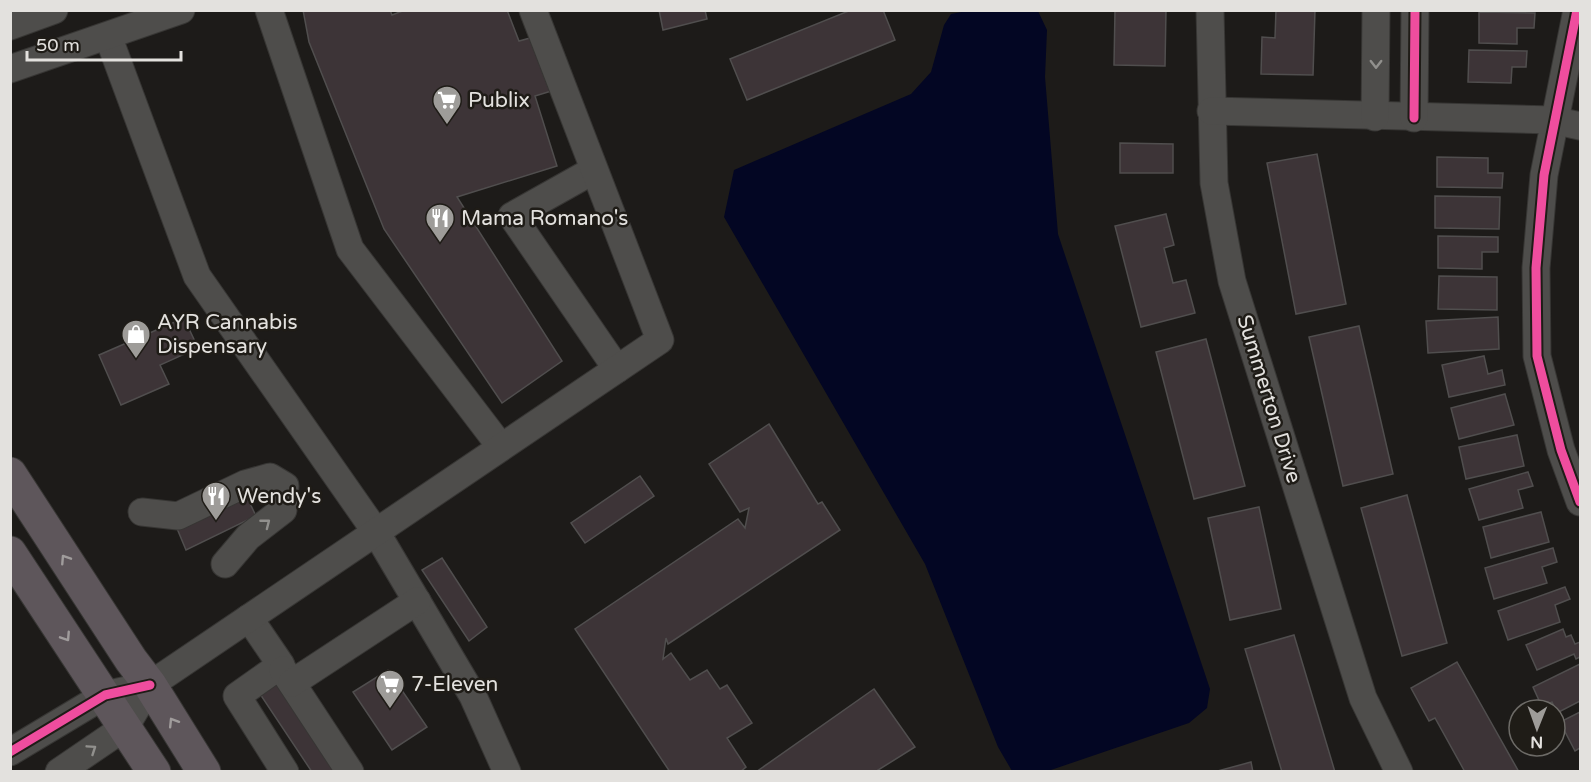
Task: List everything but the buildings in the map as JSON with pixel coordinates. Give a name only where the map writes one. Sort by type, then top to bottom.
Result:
[{"type":"main road","points":[[10,474],[131,660],[150,685],[204,771]]},
{"type":"main road","points":[[10,553],[154,771]]},
{"type":"street","points":[[10,26],[54,10]]},
{"type":"street","points":[[10,69],[120,25],[181,10]]},
{"type":"street","points":[[269,10],[350,249],[501,447]]},
{"type":"street","points":[[10,753],[105,695],[150,685],[660,340],[533,10]]},
{"type":"street","name":"Summerton Drive","points":[[1210,10],[1214,183],[1232,281],[1364,698],[1399,771]]},
{"type":"street","points":[[1375,117],[1376,10]]},
{"type":"street","points":[[1414,118],[1415,10]]},
{"type":"street","points":[[1577,10],[1553,120],[1544,176],[1536,268],[1537,356],[1561,450],[1581,502]]},
{"type":"street","points":[[120,25],[197,276],[376,532],[473,696],[507,771]]},
{"type":"street","points":[[1211,111],[1553,120],[1581,126]]},
{"type":"street","points":[[594,170],[512,216],[617,369]]},
{"type":"street","points":[[141,512],[178,516],[245,484],[270,477],[285,486],[283,510],[249,537],[225,564]]},
{"type":"street","points":[[285,771],[237,696],[287,674],[417,600]]},
{"type":"street","points":[[249,618],[350,771]]},
{"type":"street","points":[[58,771],[125,727],[150,685]]},
{"type":"water","points":[[972,10],[1038,11],[1047,30],[1045,77],[1058,234],[1210,689],[1207,708],[1189,723],[1048,771],[1012,771],[998,747],[925,564],[724,217],[734,170],[911,94],[931,72],[944,25],[951,14]]},
{"type":"cycle path","points":[[1414,118],[1415,10]]},
{"type":"cycle path","points":[[1577,10],[1544,175],[1536,268],[1537,356],[1561,450],[1580,502]]},
{"type":"cycle path","points":[[10,752],[105,695],[150,685]]},
{"type":"place","name":"Publix","points":[[447,126]]},
{"type":"place","name":"Mama Romano's","points":[[440,244]]},
{"type":"place","name":"AYR Cannabis Dispensary","points":[[136,360]]},
{"type":"place","name":"Wendy's","points":[[216,522]]},
{"type":"place","name":"7-Eleven","points":[[390,710]]}]
